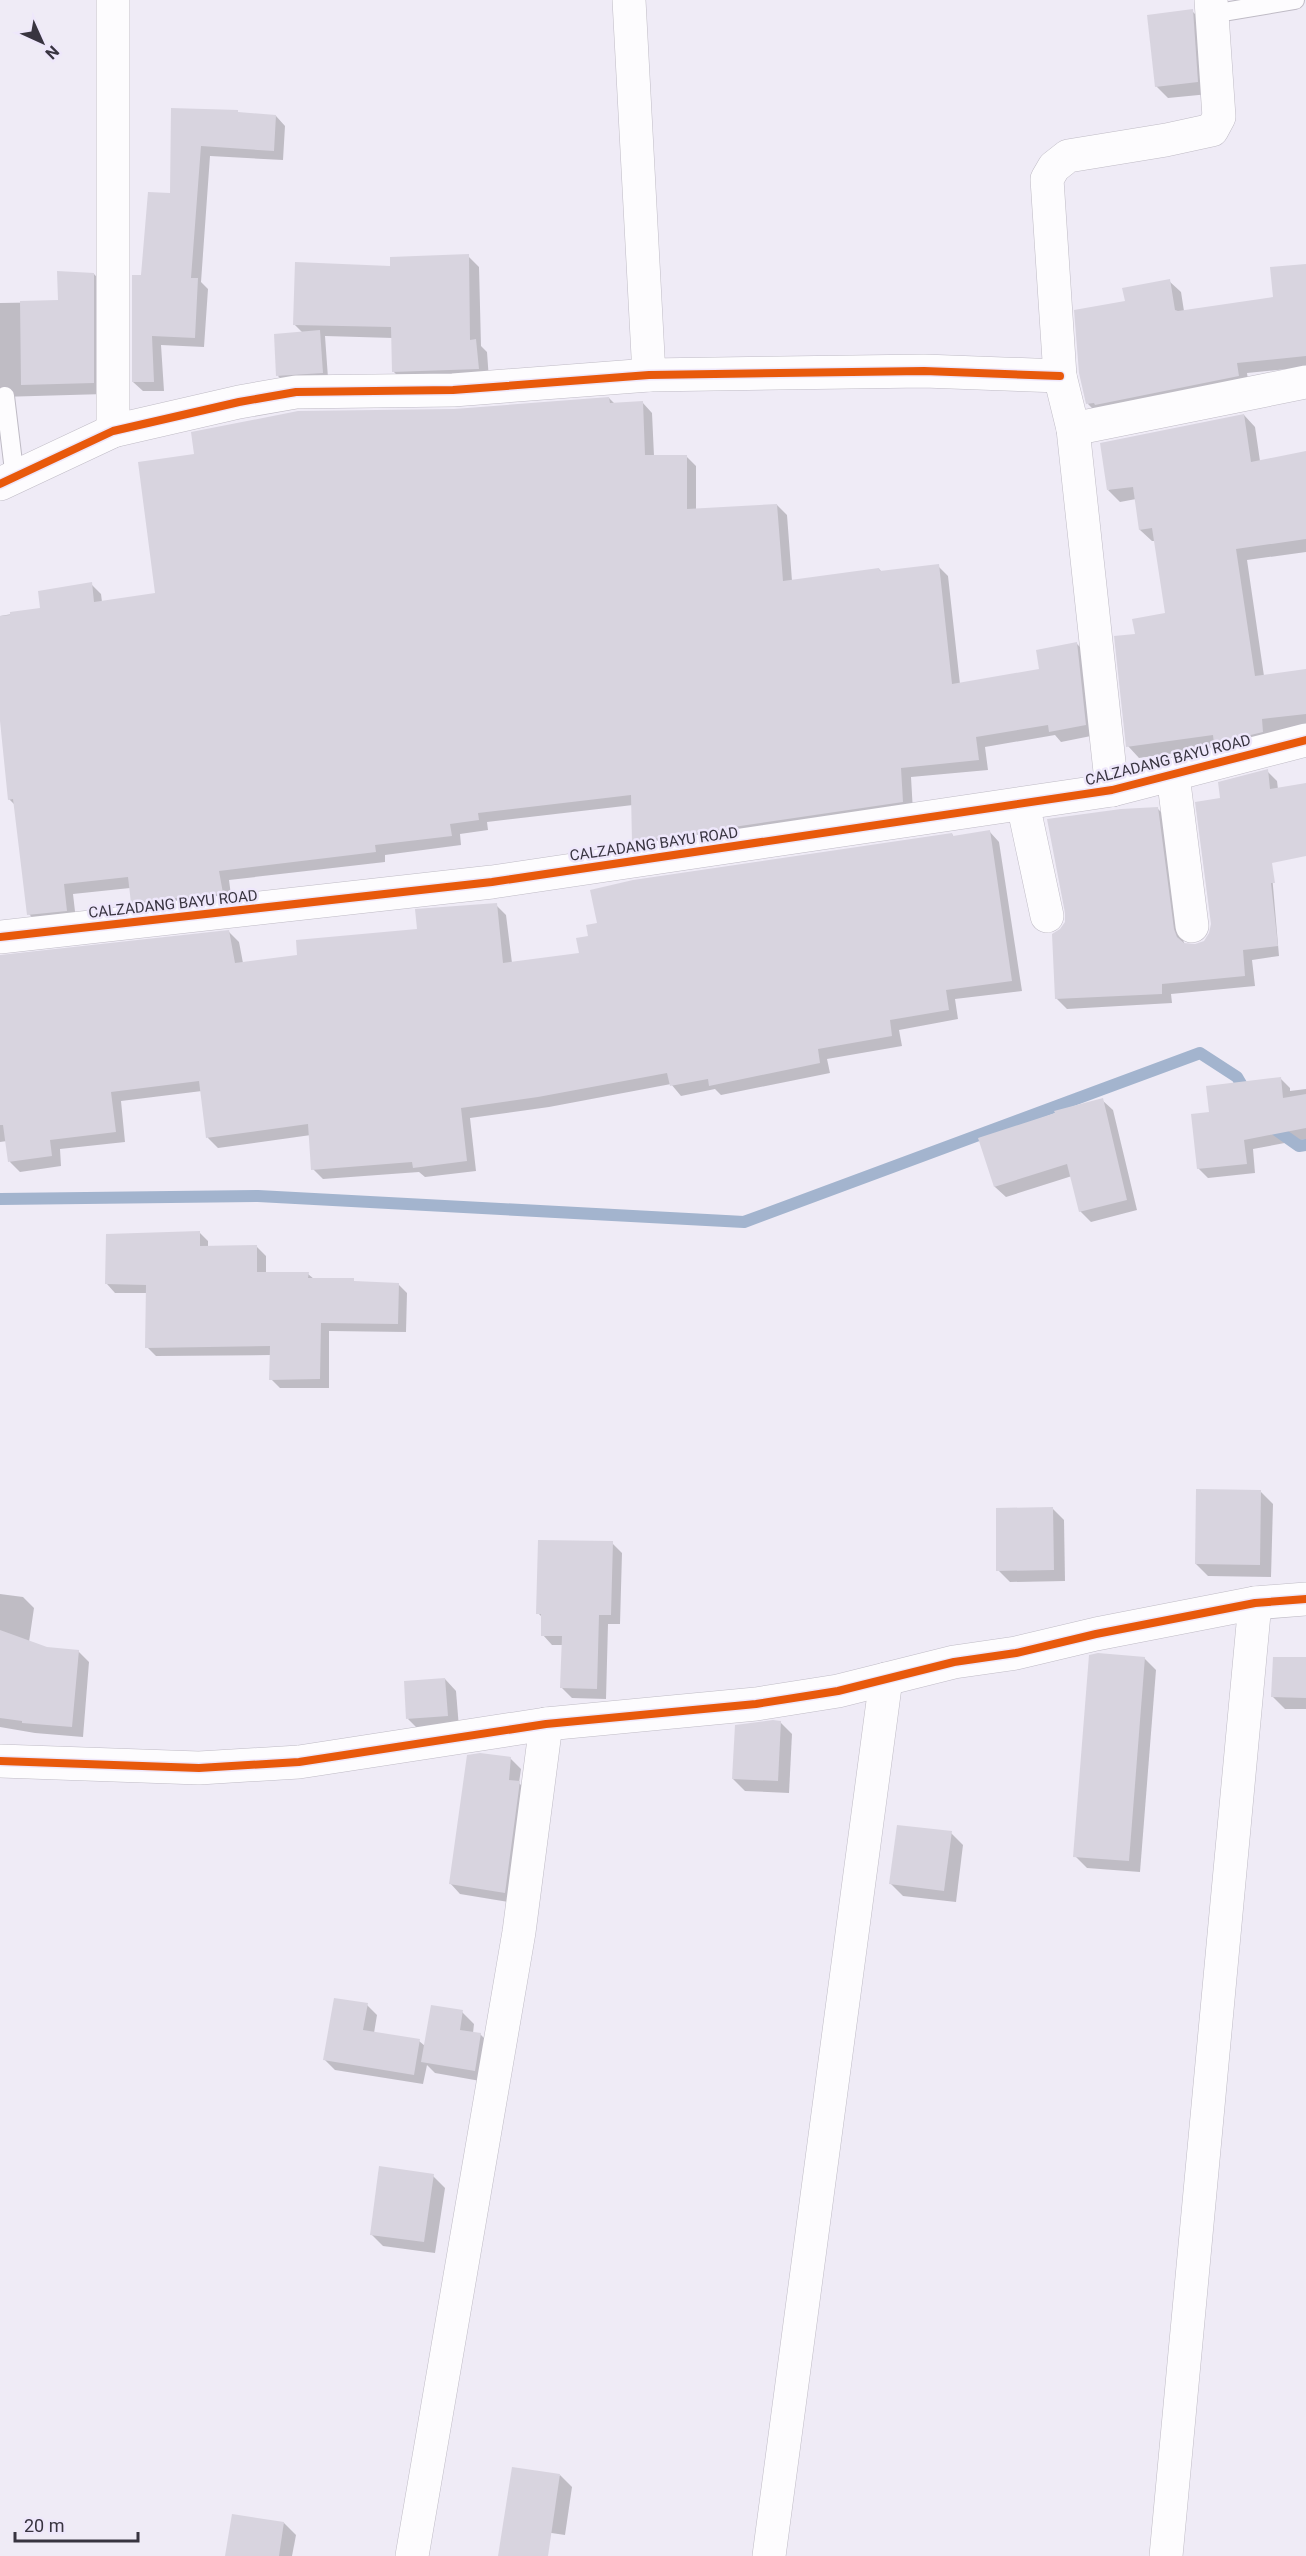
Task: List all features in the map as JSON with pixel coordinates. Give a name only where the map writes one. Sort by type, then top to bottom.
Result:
[{"type":"street","points":[[113,0],[113,431]]},
{"type":"street","points":[[629,0],[649,375]]},
{"type":"street","points":[[1112,790],[1073,429],[1060,376],[1047,179],[1054,167],[1068,156],[1212,130],[1219,117],[1212,7]]},
{"type":"street","points":[[8,481],[113,431],[207,409],[296,392],[453,390],[649,375],[924,371],[1060,376]]},
{"type":"street","points":[[1073,429],[1306,382]]},
{"type":"street","name":"CALZADANG BAYU ROAD","points":[[0,937],[492,882],[1023,804],[1112,790],[1306,740]]},
{"type":"street","points":[[1173,775],[1192,926]]},
{"type":"street","points":[[1023,804],[1047,916]]},
{"type":"street","points":[[0,1761],[199,1768],[298,1762],[546,1724],[756,1704],[838,1691],[954,1662],[1016,1653],[1096,1634],[1255,1603],[1306,1599]]},
{"type":"street","points":[[1166,2556],[1255,1603]]},
{"type":"street","points":[[769,2556],[886,1679]]},
{"type":"street","points":[[412,2556],[519,1932],[546,1724]]},
{"type":"lane","points":[[1212,7],[1295,0]]},
{"type":"lane","points":[[5,396],[8,481]]},
{"type":"building","points":[[1193,9],[1198,82],[1155,87],[1147,15]]},
{"type":"building","points":[[171,108],[238,110],[238,112],[276,115],[274,151],[201,146],[191,278],[198,278],[195,338],[152,336],[154,382],[132,382],[132,275],[141,275],[148,192],[170,193]]},
{"type":"building","points":[[469,254],[470,340],[476,339],[479,369],[392,372],[391,327],[293,325],[295,262],[390,266],[390,257]]},
{"type":"building","points":[[1306,264],[1306,356],[1237,363],[1239,376],[1095,405],[1094,403],[1086,404],[1079,373],[1074,310],[1125,301],[1122,288],[1170,279],[1175,310],[1178,311],[1273,297],[1270,267]]},
{"type":"building","points":[[57,271],[94,273],[94,383],[21,385],[20,301],[58,300]]},
{"type":"building","points":[[320,330],[323,373],[276,376],[274,334]]},
{"type":"building","points":[[609,397],[610,403],[643,401],[645,455],[687,455],[687,509],[777,504],[783,581],[879,568],[880,571],[939,564],[952,684],[1039,669],[1036,650],[1077,642],[1086,725],[1049,732],[1048,725],[976,737],[979,760],[901,768],[903,802],[632,842],[631,795],[478,813],[479,820],[450,824],[452,836],[375,845],[376,852],[219,871],[223,893],[131,903],[128,877],[64,884],[67,911],[27,915],[13,799],[8,800],[0,721],[0,616],[10,615],[10,612],[40,608],[38,591],[92,582],[94,602],[155,593],[138,462],[194,454],[191,432],[298,411],[454,409]]},
{"type":"building","points":[[1244,414],[1251,462],[1306,451],[1306,539],[1236,549],[1255,676],[1306,669],[1306,714],[1262,719],[1263,732],[1214,744],[1213,735],[1126,747],[1114,636],[1135,634],[1132,619],[1165,613],[1152,528],[1139,530],[1133,487],[1107,490],[1100,443]]},
{"type":"building","points":[[1268,769],[1270,789],[1306,783],[1306,856],[1272,863],[1275,883],[1271,883],[1278,946],[1243,950],[1245,976],[1162,984],[1162,994],[1055,999],[1052,934],[1065,922],[1065,913],[1047,819],[1121,809],[1158,807],[1174,929],[1177,937],[1184,943],[1195,944],[1204,941],[1211,924],[1195,802],[1220,798],[1218,782]]},
{"type":"building","points":[[990,830],[1012,981],[946,990],[949,1010],[890,1020],[892,1036],[818,1049],[820,1063],[709,1086],[708,1079],[670,1086],[667,1073],[538,1097],[461,1108],[467,1161],[413,1168],[412,1162],[311,1170],[308,1124],[206,1138],[199,1081],[111,1092],[116,1132],[50,1140],[52,1156],[8,1162],[3,1125],[0,1125],[0,955],[229,930],[235,963],[297,955],[296,940],[417,929],[415,909],[497,903],[503,963],[579,953],[576,938],[588,936],[586,925],[597,923],[590,890],[633,880],[952,833],[953,836]]},
{"type":"building","points":[[1281,1077],[1283,1098],[1306,1094],[1306,1128],[1244,1140],[1247,1164],[1197,1169],[1191,1114],[1209,1112],[1206,1086]]},
{"type":"building","points":[[1103,1098],[1127,1200],[1079,1212],[1067,1164],[994,1187],[978,1138],[1055,1113],[1054,1111]]},
{"type":"building","points":[[200,1231],[200,1246],[257,1245],[257,1272],[309,1272],[308,1278],[354,1278],[354,1281],[399,1283],[398,1324],[321,1323],[320,1379],[269,1380],[270,1346],[145,1348],[146,1285],[105,1284],[106,1234]]},
{"type":"building","points":[[1196,1489],[1261,1490],[1260,1565],[1195,1564]]},
{"type":"building","points":[[1053,1507],[1054,1570],[996,1571],[996,1508]]},
{"type":"building","points":[[538,1540],[613,1541],[611,1615],[599,1615],[597,1689],[560,1688],[562,1636],[541,1636],[541,1614],[536,1614]]},
{"type":"building","points":[[0,1630],[47,1647],[79,1650],[72,1727],[22,1723],[22,1721],[0,1718]]},
{"type":"building","points":[[1098,1653],[1145,1657],[1129,1861],[1073,1857],[1089,1655]]},
{"type":"building","points":[[1273,1657],[1306,1657],[1306,1698],[1271,1697]]},
{"type":"building","points":[[445,1678],[448,1716],[406,1719],[404,1681]]},
{"type":"building","points":[[781,1721],[778,1781],[732,1779],[735,1725]]},
{"type":"building","points":[[480,1753],[511,1757],[509,1780],[520,1781],[505,1893],[449,1884],[467,1755]]},
{"type":"building","points":[[897,1825],[952,1831],[944,1891],[889,1884]]},
{"type":"building","points":[[334,1998],[368,2003],[363,2030],[420,2039],[414,2075],[323,2060]]},
{"type":"building","points":[[431,2005],[463,2010],[460,2030],[481,2033],[475,2071],[421,2062]]},
{"type":"building","points":[[379,2166],[434,2174],[424,2242],[370,2235]]},
{"type":"building","points":[[512,2467],[560,2474],[548,2556],[498,2556]]},
{"type":"building","points":[[232,2514],[284,2522],[279,2556],[225,2556]]},
{"type":"waterway","points":[[0,1199],[258,1196],[744,1222],[1200,1053],[1237,1077],[1247,1094]]},
{"type":"waterway","points":[[1269,1125],[1299,1146],[1306,1145]]},
{"type":"cycle path","points":[[0,484],[113,431],[239,402],[296,392],[453,390],[649,375],[924,371],[1060,376]]},
{"type":"cycle path","points":[[0,937],[492,882],[1112,790],[1306,740]]},
{"type":"cycle path","points":[[0,1761],[199,1768],[299,1762],[546,1724],[756,1704],[838,1691],[954,1662],[1016,1653],[1096,1634],[1255,1603],[1306,1599]]}]
